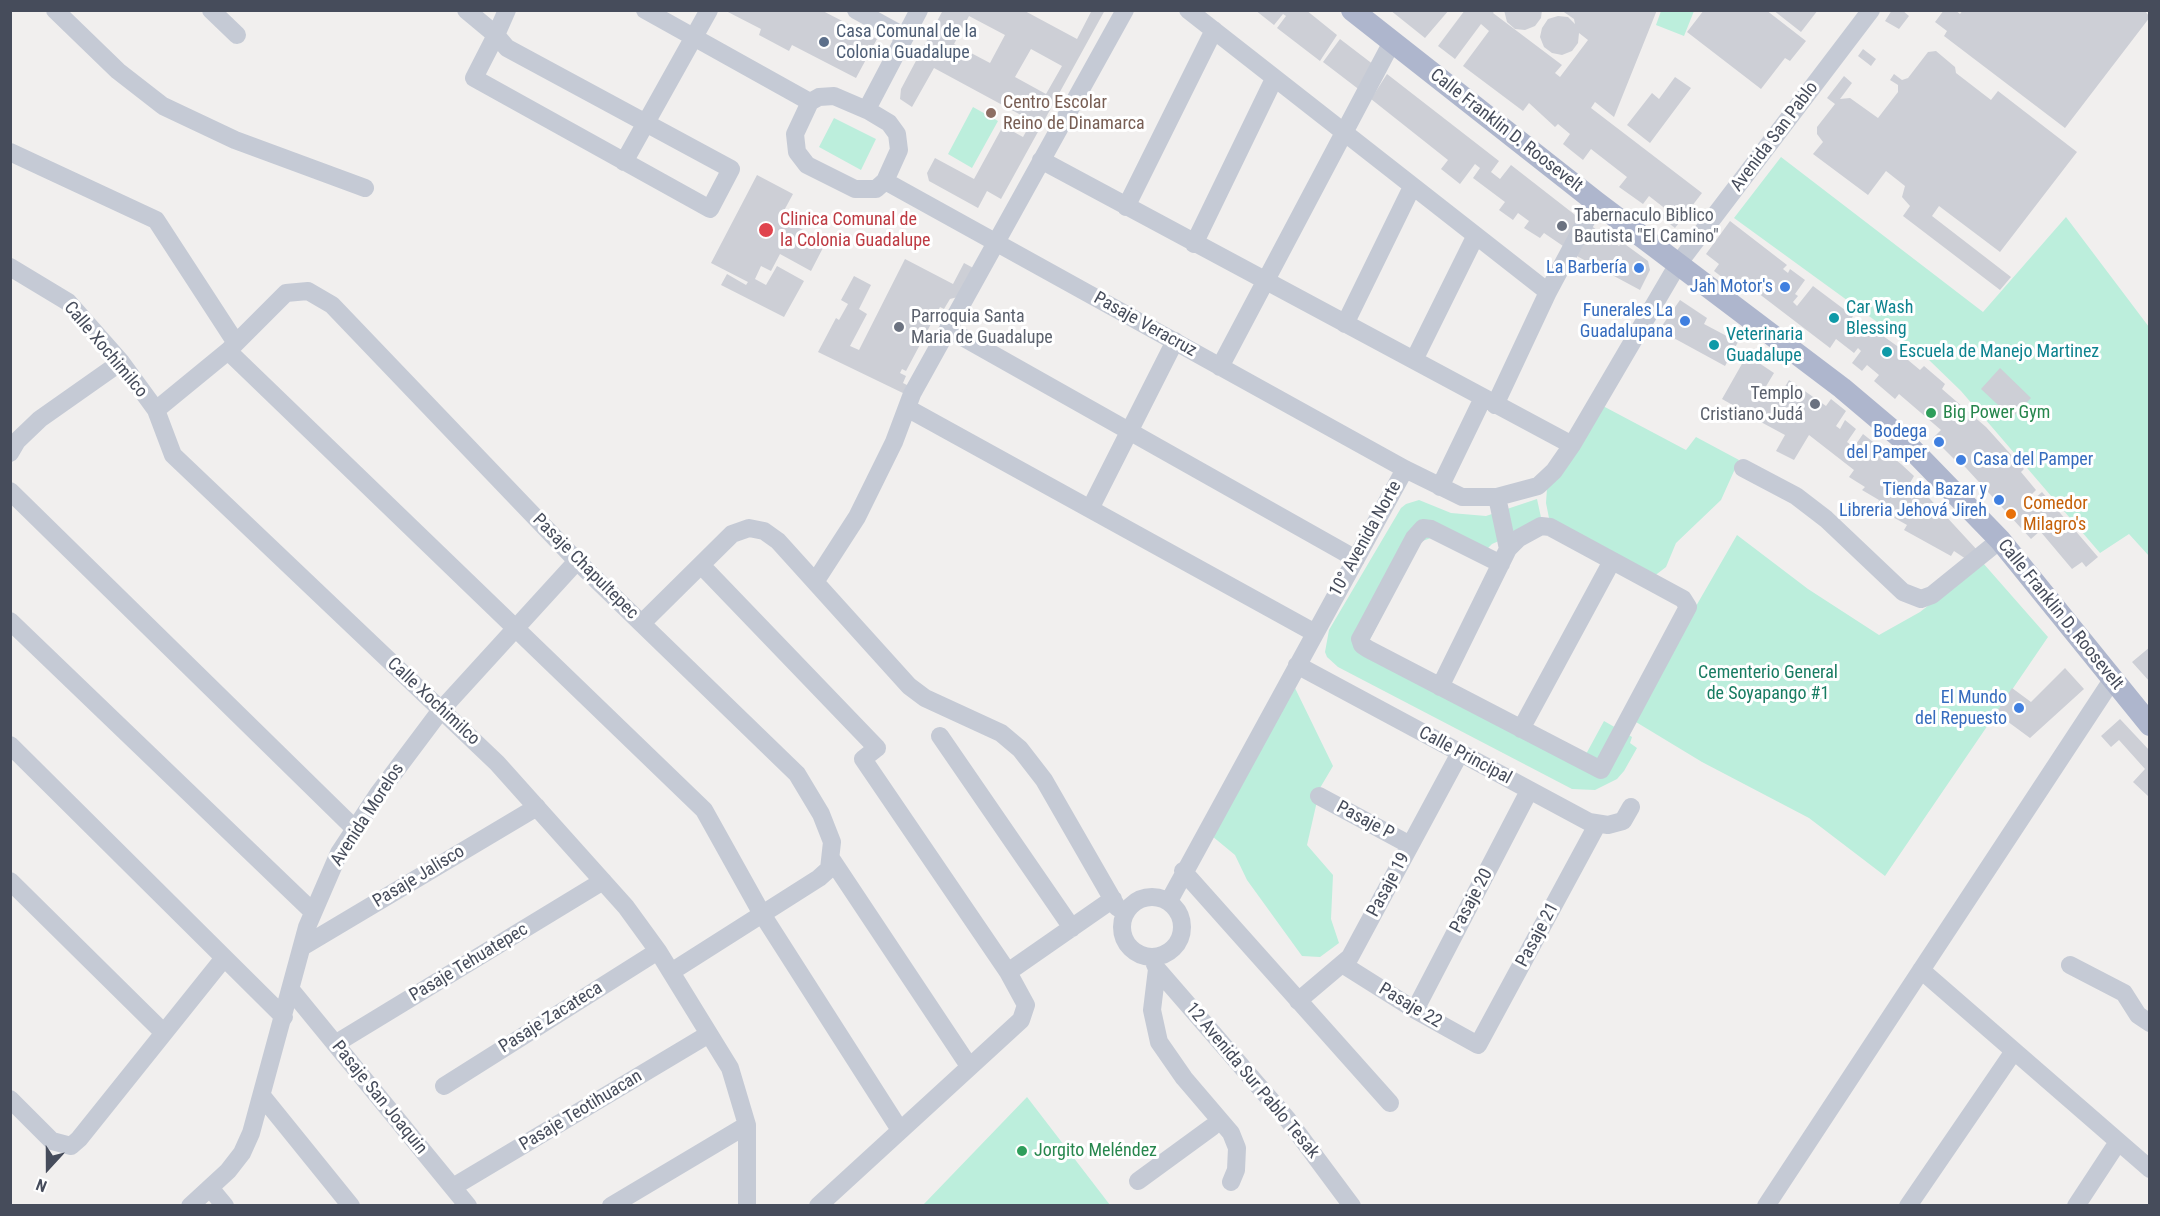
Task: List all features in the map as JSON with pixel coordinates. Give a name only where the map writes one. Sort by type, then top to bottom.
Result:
[{"type":"main road","name":"Calle Franklin D. Roosevelt","points":[[1352,10],[1596,202],[1842,388],[1900,437],[2000,540],[2150,725]]},
{"type":"street","points":[[55,10],[118,70],[163,106],[246,144],[365,188]]},
{"type":"street","points":[[212,10],[237,35]]},
{"type":"street","points":[[466,10],[496,35],[507,48],[731,169],[710,209],[474,78],[496,35],[507,10]]},
{"type":"street","points":[[645,10],[810,102]]},
{"type":"street","points":[[624,162],[709,10]]},
{"type":"street","points":[[856,10],[905,37]]},
{"type":"street","points":[[867,109],[919,10]]},
{"type":"street","points":[[814,582],[857,517],[894,442],[907,408],[948,329],[1125,10]]},
{"type":"street","points":[[1188,10],[1548,292]]},
{"type":"street","name":"Avenida San Pablo","points":[[1678,264],[1871,10]]},
{"type":"street","points":[[1126,207],[1214,30]]},
{"type":"street","points":[[1220,367],[1392,42]]},
{"type":"street","points":[[1194,244],[1274,79]]},
{"type":"street","points":[[834,96],[867,109],[890,123],[900,142],[899,150],[885,181],[876,189],[862,191],[807,165],[797,152],[795,134],[810,102],[819,97],[834,96]]},
{"type":"street","points":[[10,152],[156,220],[232,347],[704,810],[762,914],[900,1130]]},
{"type":"street","points":[[1041,160],[1572,446]]},
{"type":"street","name":"Pasaje Veracruz","points":[[885,181],[1405,469]]},
{"type":"street","points":[[1345,324],[1412,187]]},
{"type":"street","points":[[1440,487],[1489,402],[1596,202]]},
{"type":"street","points":[[1414,360],[1475,237]]},
{"type":"street","name":"10° Avenida Norte","points":[[1169,901],[1183,871],[1405,469],[1462,497],[1497,497],[1538,486],[1554,471],[1572,446],[1678,264]]},
{"type":"street","name":"Calle Xochimilco","points":[[10,267],[68,302],[121,362],[156,411],[173,455],[498,763],[603,881],[658,951],[730,1068],[747,1125],[747,1206]]},
{"type":"street","name":"Pasaje Chapultepec","points":[[156,411],[232,347],[286,293],[308,291],[332,305],[577,561],[797,774],[821,814],[832,842],[832,860]]},
{"type":"street","points":[[948,329],[1128,433],[1356,559]]},
{"type":"street","points":[[1090,509],[1175,341]]},
{"type":"street","points":[[10,453],[17,441],[40,419],[121,362]]},
{"type":"street","points":[[907,408],[1315,633]]},
{"type":"street","points":[[1743,468],[1796,496],[1835,526],[1903,592],[1921,599],[1932,595],[2000,540]]},
{"type":"street","points":[[10,491],[355,829]]},
{"type":"street","points":[[1497,497],[1504,556]]},
{"type":"street","points":[[1440,687],[1504,556],[1519,538],[1540,526],[1550,527],[1683,599],[1688,607],[1601,770],[1440,687],[1362,645],[1360,639],[1413,538],[1423,528],[1504,556]]},
{"type":"street","points":[[642,623],[732,534],[749,528],[764,531],[778,541],[909,686],[925,698],[1001,733],[1020,749],[1044,780],[1119,906],[1126,944],[1154,963]]},
{"type":"street","name":"Avenida Morelos","points":[[190,1206],[211,1189],[242,1154],[251,1133],[302,947],[339,853],[378,794],[441,710],[577,561]]},
{"type":"street","points":[[1521,729],[1612,561]]},
{"type":"street","points":[[701,565],[877,747],[863,759],[1008,972],[1026,1005],[1021,1020],[818,1206]]},
{"type":"street","points":[[10,621],[314,912]]},
{"type":"street","name":"Calle Principal","points":[[1297,665],[1529,791],[1597,825]]},
{"type":"street","points":[[1766,1206],[2112,680]]},
{"type":"street","points":[[939,736],[1072,928]]},
{"type":"street","points":[[10,745],[284,1017]]},
{"type":"street","name":"Pasaje 19","points":[[1298,1001],[1350,957],[1460,753]]},
{"type":"street","name":"Pasaje 20","points":[[1415,1010],[1529,791]]},
{"type":"street","name":"Pasaje P","points":[[1319,796],[1410,845]]},
{"type":"street","name":"Pasaje Jalisco","points":[[302,947],[537,807]]},
{"type":"street","points":[[1597,825],[1623,821],[1631,807]]},
{"type":"street","name":"Pasaje 21","points":[[1478,1046],[1597,825]]},
{"type":"street","points":[[832,860],[969,1066]]},
{"type":"street","points":[[671,972],[819,878],[829,869],[832,860]]},
{"type":"street","points":[[1183,871],[1390,1103]]},
{"type":"street","points":[[10,880],[164,1033]]},
{"type":"street","name":"Pasaje Tehuatepec","points":[[335,1044],[603,881]]},
{"type":"street","points":[[1008,972],[1072,928],[1119,906],[1132,904],[1147,897],[1169,901],[1181,918],[1180,939],[1174,948],[1154,963],[1152,1010],[1159,1042],[1184,1078],[1231,1133],[1237,1148],[1236,1170],[1231,1182]]},
{"type":"street","name":"Pasaje Zacateca","points":[[444,1086],[658,951]]},
{"type":"street","points":[[10,1099],[52,1141],[71,1146],[224,958]]},
{"type":"street","name":"12 Avenida Sur Pablo Tesak","points":[[1154,963],[1288,1120],[1352,1206]]},
{"type":"street","name":"Pasaje 22","points":[[1342,964],[1478,1046]]},
{"type":"street","points":[[2070,965],[2124,993],[2138,1015],[2150,1023]]},
{"type":"street","points":[[1921,970],[2150,1169]]},
{"type":"street","name":"Pasaje San Joaquin","points":[[291,990],[468,1206]]},
{"type":"street","name":"Pasaje Teotihuacan","points":[[453,1187],[709,1034]]},
{"type":"street","points":[[1908,1206],[2014,1052]]},
{"type":"street","points":[[262,1096],[351,1206]]},
{"type":"street","points":[[611,1206],[747,1125]]},
{"type":"street","points":[[1138,1181],[1212,1127]]},
{"type":"street","points":[[2076,1206],[2118,1142]]},
{"type":"street","points":[[211,1189],[225,1206]]},
{"type":"green space","points":[[1661,11],[1694,11],[1684,36],[1656,25]]},
{"type":"green space","points":[[973,107],[998,121],[972,168],[948,154]]},
{"type":"green space","points":[[834,118],[876,139],[861,170],[819,147]]},
{"type":"green space","points":[[1781,157],[1983,312],[2066,217],[2149,327],[2149,556],[2129,534],[2100,553],[1961,391],[1928,359],[1734,218]]},
{"type":"green space","points":[[1603,406],[1686,450],[1696,437],[1739,460],[1721,500],[1676,543],[1666,567],[1653,577],[1550,523],[1546,503],[1547,488]]},
{"type":"green space","points":[[1537,499],[1542,522],[1492,544],[1480,556],[1436,536],[1420,542],[1368,643],[1585,756],[1604,721],[1632,737],[1630,743],[1637,748],[1624,771],[1617,779],[1595,790],[1572,789],[1338,667],[1325,652],[1329,630],[1401,508],[1406,504],[1419,500],[1451,513],[1486,516]]},
{"type":"green space","name":"Cementerio General de Soyapango #1","points":[[1737,535],[1808,589],[1879,635],[1920,612],[1983,563],[2048,637],[1885,876],[1809,818],[1702,762],[1631,719]]},
{"type":"green space","points":[[1295,688],[1333,766],[1320,788],[1307,845],[1333,875],[1331,919],[1339,943],[1320,957],[1302,956],[1247,880],[1235,855],[1212,836]]},
{"type":"green space","name":"Jorgito Meléndez","points":[[1027,1097],[1110,1205],[923,1205]]},
{"type":"building","name":"Casa Comunal de la Colonia Guadalupe","points":[[724,10],[821,10],[877,39],[856,78],[792,45],[789,51],[759,35],[761,29]]},
{"type":"building","points":[[943,10],[1023,10],[1077,39],[1092,10],[1105,10],[1001,199],[987,191],[978,208],[929,181],[927,173],[935,158],[974,179],[1003,126],[1023,137],[1032,121],[934,68],[912,107],[900,99],[901,89]],"holes":[[[969,16],[1005,35],[990,63],[954,44]],[[1031,49],[1062,66],[1046,94],[1015,77]]]},
{"type":"building","points":[[1255,10],[1306,10],[1337,35],[1320,61],[1277,28],[1286,16],[1283,14],[1274,25]]},
{"type":"building","points":[[1390,10],[1449,10],[1425,38]]},
{"type":"building","points":[[1465,10],[1495,10],[1493,13],[1562,65],[1555,73],[1560,77],[1588,40],[1579,33],[1578,43],[1572,51],[1562,55],[1552,53],[1544,47],[1540,37],[1542,28],[1548,19],[1558,16],[1568,17],[1575,24],[1574,19],[1561,10],[1657,10],[1614,117],[1595,102],[1591,108],[1702,193],[1675,228],[1661,217],[1667,210],[1649,196],[1643,204],[1619,187],[1627,177],[1591,149],[1583,160],[1563,144],[1570,134],[1558,124],[1555,127],[1529,103],[1523,111],[1463,66],[1489,31],[1481,24],[1455,59],[1438,46]]},
{"type":"building","points":[[1504,10],[1542,10],[1541,18],[1535,26],[1525,30],[1515,29],[1507,22]]},
{"type":"building","points":[[1704,10],[1766,10],[1806,41],[1790,61],[1785,58],[1761,89],[1687,32]]},
{"type":"building","points":[[1773,10],[1818,10],[1801,32]]},
{"type":"building","points":[[1892,10],[1902,10],[1909,16],[1899,29],[1885,21]]},
{"type":"building","points":[[1944,10],[1955,10],[1960,14],[1963,10],[2144,10],[2150,17],[2065,128],[1944,36],[1947,31],[1935,22]]},
{"type":"building","points":[[1340,39],[1374,65],[1361,91],[1323,62]]},
{"type":"building","points":[[1863,49],[1876,59],[1871,66],[1858,56]]},
{"type":"building","points":[[1936,51],[1955,67],[1956,73],[1991,100],[1998,91],[2077,152],[2000,252],[1939,206],[1932,216],[2011,277],[2000,290],[1903,216],[1910,206],[1902,197],[1905,186],[1886,171],[1868,195],[1813,154],[1823,142],[1817,134],[1817,127],[1835,104],[1827,98],[1844,76],[1852,83],[1840,99],[1850,98],[1878,118],[1898,92],[1898,85],[1890,80],[1894,74],[1902,80],[1908,78],[1928,52]]},
{"type":"building","points":[[1387,74],[1499,161],[1491,172],[1500,179],[1511,165],[1579,218],[1563,246],[1544,233],[1540,238],[1524,228],[1529,221],[1518,213],[1513,220],[1499,210],[1505,202],[1473,178],[1480,168],[1475,164],[1460,184],[1441,169],[1448,160],[1371,99]]},
{"type":"building","points":[[1675,77],[1691,88],[1650,143],[1627,125],[1652,93],[1659,99]]},
{"type":"building","name":"Clinica Comunal de la Colonia Guadalupe","points":[[757,175],[793,194],[780,218],[826,242],[811,271],[780,254],[771,271],[761,266],[755,279],[766,285],[777,266],[804,281],[784,317],[721,285],[727,274],[746,285],[748,282],[711,263]]},
{"type":"building","points":[[1730,221],[1787,265],[1783,269],[1788,273],[1790,269],[1805,280],[1795,294],[1798,296],[1793,302],[1797,306],[1813,286],[1853,316],[1851,320],[1854,322],[1858,318],[1911,356],[1908,360],[1920,370],[1924,366],[1945,384],[1942,389],[1986,427],[2024,469],[2021,472],[2036,490],[2030,496],[2033,500],[2042,492],[2098,557],[2086,567],[2082,562],[2072,569],[2040,531],[2031,539],[1956,457],[1954,459],[1933,438],[1941,430],[1899,394],[1895,399],[1874,381],[1879,375],[1867,365],[1862,371],[1852,363],[1861,351],[1858,348],[1854,353],[1836,339],[1830,348],[1741,280],[1735,287],[1714,271],[1719,264],[1706,254]]},
{"type":"building","points":[[1590,225],[1619,246],[1622,242],[1648,261],[1650,270],[1640,290],[1573,254]]},
{"type":"building","points":[[905,259],[953,284],[964,263],[977,270],[958,297],[950,299],[944,309],[940,307],[906,371],[902,369],[900,373],[906,376],[903,383],[911,387],[907,395],[818,352],[836,318],[839,320],[848,304],[841,300],[854,276],[871,285],[859,309],[867,314],[850,346],[859,350]]},
{"type":"building","points":[[1680,300],[1707,318],[1704,324],[1738,342],[1725,366],[1659,330]]},
{"type":"building","points":[[1747,355],[1774,373],[1762,393],[1771,399],[1775,393],[1780,395],[1789,380],[1826,406],[1831,399],[1846,411],[1836,426],[1840,429],[1845,420],[1856,429],[1847,442],[1854,447],[1863,434],[1901,464],[1914,476],[1904,493],[1912,499],[1919,487],[1978,551],[1966,559],[1954,551],[1951,556],[1904,530],[1907,525],[1891,516],[1893,512],[1878,503],[1879,500],[1862,490],[1865,487],[1849,477],[1854,470],[1809,435],[1794,460],[1776,451],[1785,435],[1759,421],[1762,416],[1754,411],[1752,416],[1722,399]]},
{"type":"building","points":[[2000,368],[2031,398],[2012,418],[1981,389]]},
{"type":"building","points":[[2150,647],[2150,682],[2132,662]]},
{"type":"building","points":[[2065,668],[2084,689],[2030,738],[1996,713],[2012,688],[2031,702]]},
{"type":"building","points":[[2120,719],[2150,751],[2148,796],[2133,782],[2145,769],[2119,740],[2111,747],[2101,736]]},
{"type":"place","name":"Casa Comunal de la Colonia Guadalupe","points":[[824,42]]},
{"type":"place","name":"Centro Escolar Reino de Dinamarca","points":[[991,113]]},
{"type":"place","name":"Tabernaculo Biblico Bautista \"El Camino\"","points":[[1562,226]]},
{"type":"place","name":"Clinica Comunal de la Colonia Guadalupe","points":[[766,230]]},
{"type":"place","name":"La Barbería","points":[[1639,268]]},
{"type":"place","name":"Jah Motor's","points":[[1785,287]]},
{"type":"place","name":"Car Wash Blessing","points":[[1834,318]]},
{"type":"place","name":"Funerales La Guadalupana","points":[[1685,321]]},
{"type":"place","name":"Parroquia Santa Maria de Guadalupe","points":[[899,327]]},
{"type":"place","name":"Veterinaria Guadalupe","points":[[1714,345]]},
{"type":"place","name":"Escuela de Manejo Martinez","points":[[1887,352]]},
{"type":"place","name":"Templo Cristiano Judá","points":[[1815,404]]},
{"type":"place","name":"Big Power Gym","points":[[1931,413]]},
{"type":"place","name":"Bodega del Pamper","points":[[1939,442]]},
{"type":"place","name":"Casa del Pamper","points":[[1961,460]]},
{"type":"place","name":"Tienda Bazar y Libreria Jehová Jireh","points":[[1999,500]]},
{"type":"place","name":"Comedor Milagro's","points":[[2011,514]]},
{"type":"place","name":"El Mundo del Repuesto","points":[[2019,708]]},
{"type":"place","name":"Jorgito Meléndez","points":[[1022,1151]]}]
